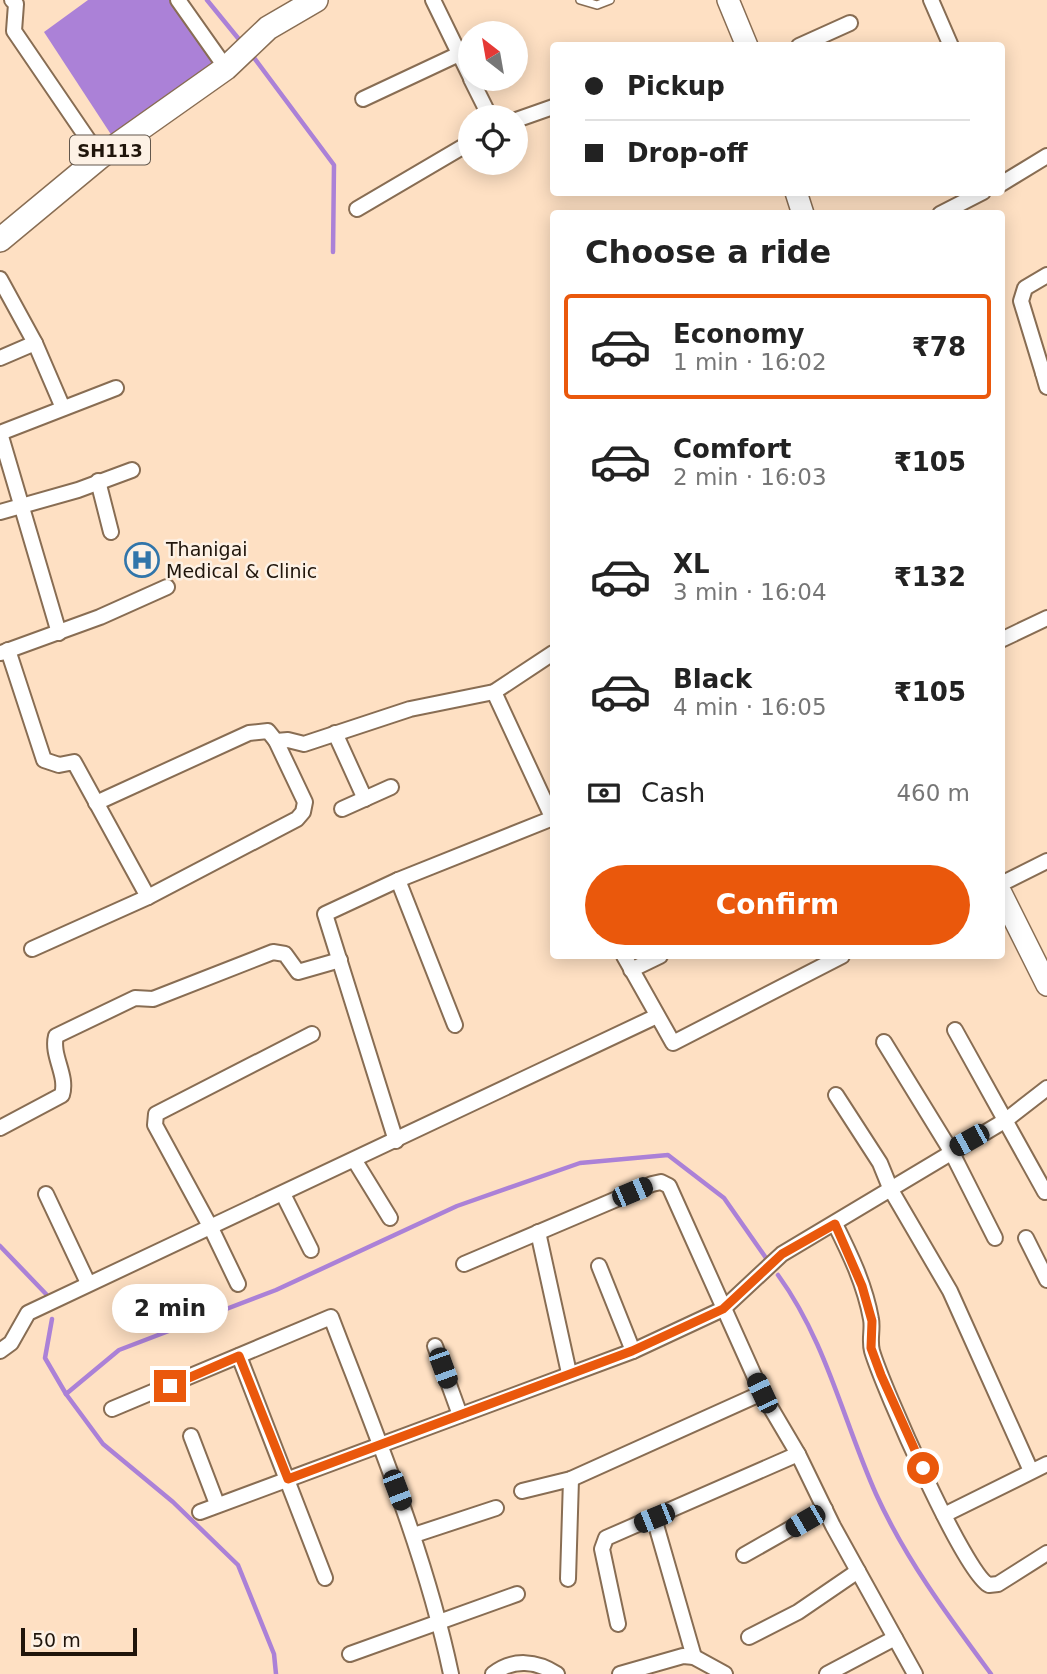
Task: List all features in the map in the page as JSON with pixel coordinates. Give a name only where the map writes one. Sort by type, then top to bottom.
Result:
[{"type":"main road","name":"SH113","points":[[0,240],[100,158],[226,68],[268,28],[316,0]]},
{"type":"street","points":[[178,0],[226,68]]},
{"type":"street","points":[[433,0],[458,52]]},
{"type":"street","points":[[728,0],[741,42]]},
{"type":"street","points":[[931,0],[949,42]]},
{"type":"street","points":[[17,1],[14,31],[100,158]]},
{"type":"street","points":[[808,42],[850,23]]},
{"type":"street","points":[[363,99],[458,54]]},
{"type":"street","points":[[528,116],[550,108]]},
{"type":"street","points":[[357,209],[458,150]]},
{"type":"street","points":[[1005,182],[1047,156]]},
{"type":"street","points":[[948,210],[976,196]]},
{"type":"street","points":[[1046,377],[1021,301],[1025,288],[1047,275]]},
{"type":"street","points":[[0,279],[35,343],[63,408]]},
{"type":"street","points":[[0,358],[35,343]]},
{"type":"street","points":[[59,633],[0,433],[117,388]]},
{"type":"street","points":[[0,512],[132,470]]},
{"type":"street","points":[[98,481],[111,531]]},
{"type":"street","points":[[148,897],[74,762],[59,765],[44,760],[4,652],[59,633],[167,587]]},
{"type":"street","points":[[1005,638],[1047,618]]},
{"type":"street","points":[[276,741],[288,740],[304,744],[410,709],[494,692],[550,655]]},
{"type":"street","points":[[494,692],[550,812]]},
{"type":"street","points":[[32,949],[148,897],[297,819],[305,802],[276,741],[268,732],[249,733],[96,803]]},
{"type":"street","points":[[335,733],[365,799]]},
{"type":"street","points":[[342,808],[391,787]]},
{"type":"street","points":[[397,1141],[325,914],[398,880],[550,819]]},
{"type":"street","points":[[1005,882],[1047,860]]},
{"type":"street","points":[[398,880],[455,1026]]},
{"type":"street","points":[[1005,900],[1047,985]]},
{"type":"street","points":[[0,1128],[62,1095],[63,1081],[55,1050],[56,1036],[135,998],[153,999],[273,952],[285,954],[298,972],[340,960]]},
{"type":"street","points":[[626,959],[673,1043],[836,959]]},
{"type":"street","points":[[631,970],[654,959]]},
{"type":"street","points":[[1,1350],[11,1343],[28,1313],[355,1161],[657,1016]]},
{"type":"street","points":[[955,1030],[1045,1192]]},
{"type":"street","points":[[238,1284],[155,1125],[156,1114],[312,1034]]},
{"type":"street","points":[[884,1042],[951,1151],[995,1238]]},
{"type":"street","points":[[200,1512],[632,1351],[723,1309],[782,1254],[1006,1120],[1047,1088]]},
{"type":"street","points":[[836,1095],[880,1163],[891,1190],[950,1291],[1031,1471]]},
{"type":"street","points":[[355,1161],[390,1219]]},
{"type":"street","points":[[464,1264],[661,1182],[669,1186],[762,1393],[798,1454],[915,1674]]},
{"type":"street","points":[[46,1194],[88,1283]]},
{"type":"street","points":[[283,1194],[312,1250]]},
{"type":"street","points":[[835,1224],[862,1286],[872,1321],[871,1348],[881,1375],[944,1514],[976,1575],[989,1586],[998,1584],[1047,1553]]},
{"type":"street","points":[[538,1232],[569,1373]]},
{"type":"street","points":[[1026,1238],[1047,1280]]},
{"type":"street","points":[[599,1266],[632,1351]]},
{"type":"street","points":[[112,1409],[331,1317],[414,1535],[452,1674]]},
{"type":"street","points":[[435,1346],[460,1415]]},
{"type":"street","points":[[239,1356],[325,1578]]},
{"type":"street","points":[[522,1491],[571,1479],[762,1393]]},
{"type":"street","points":[[191,1436],[217,1504]]},
{"type":"street","points":[[618,1624],[601,1543],[606,1538],[798,1454]]},
{"type":"street","points":[[944,1514],[1047,1464]]},
{"type":"street","points":[[568,1579],[571,1479]]},
{"type":"street","points":[[414,1535],[496,1508]]},
{"type":"street","points":[[744,1555],[825,1509]]},
{"type":"street","points":[[654,1518],[694,1657]]},
{"type":"street","points":[[749,1637],[798,1612],[858,1571]]},
{"type":"street","points":[[350,1654],[517,1594]]},
{"type":"street","points":[[827,1674],[895,1638]]},
{"type":"street","points":[[620,1674],[667,1659],[694,1657],[725,1674]]},
{"type":"street","points":[[493,1674],[503,1666],[526,1662],[557,1674]]},
{"type":"lane","points":[[580,0],[597,5],[610,0]]},
{"type":"shaded area","points":[[88,0],[177,0],[218,62],[112,136],[44,32]]},
{"type":"waterway","points":[[207,0],[242,43]]},
{"type":"waterway","points":[[252,55],[334,165],[333,252]]},
{"type":"waterway","points":[[52,1319],[45,1358],[66,1394],[119,1350],[276,1290],[457,1206],[580,1163],[668,1155],[724,1198],[766,1258]]},
{"type":"waterway","points":[[0,1246],[46,1294]]},
{"type":"waterway","points":[[778,1275],[809,1327],[864,1466],[888,1518],[929,1587],[991,1674]]},
{"type":"waterway","points":[[66,1394],[103,1444],[173,1502],[238,1565],[274,1654],[276,1674]]},
{"type":"place","name":"Thanigai Medical & Clinic","points":[[142,560]]},
{"type":"route","points":[[170,1386],[239,1356],[288,1479],[632,1351],[723,1309],[782,1254],[835,1224],[854,1261],[862,1286],[872,1321],[871,1348],[890,1399],[923,1468]]}]
